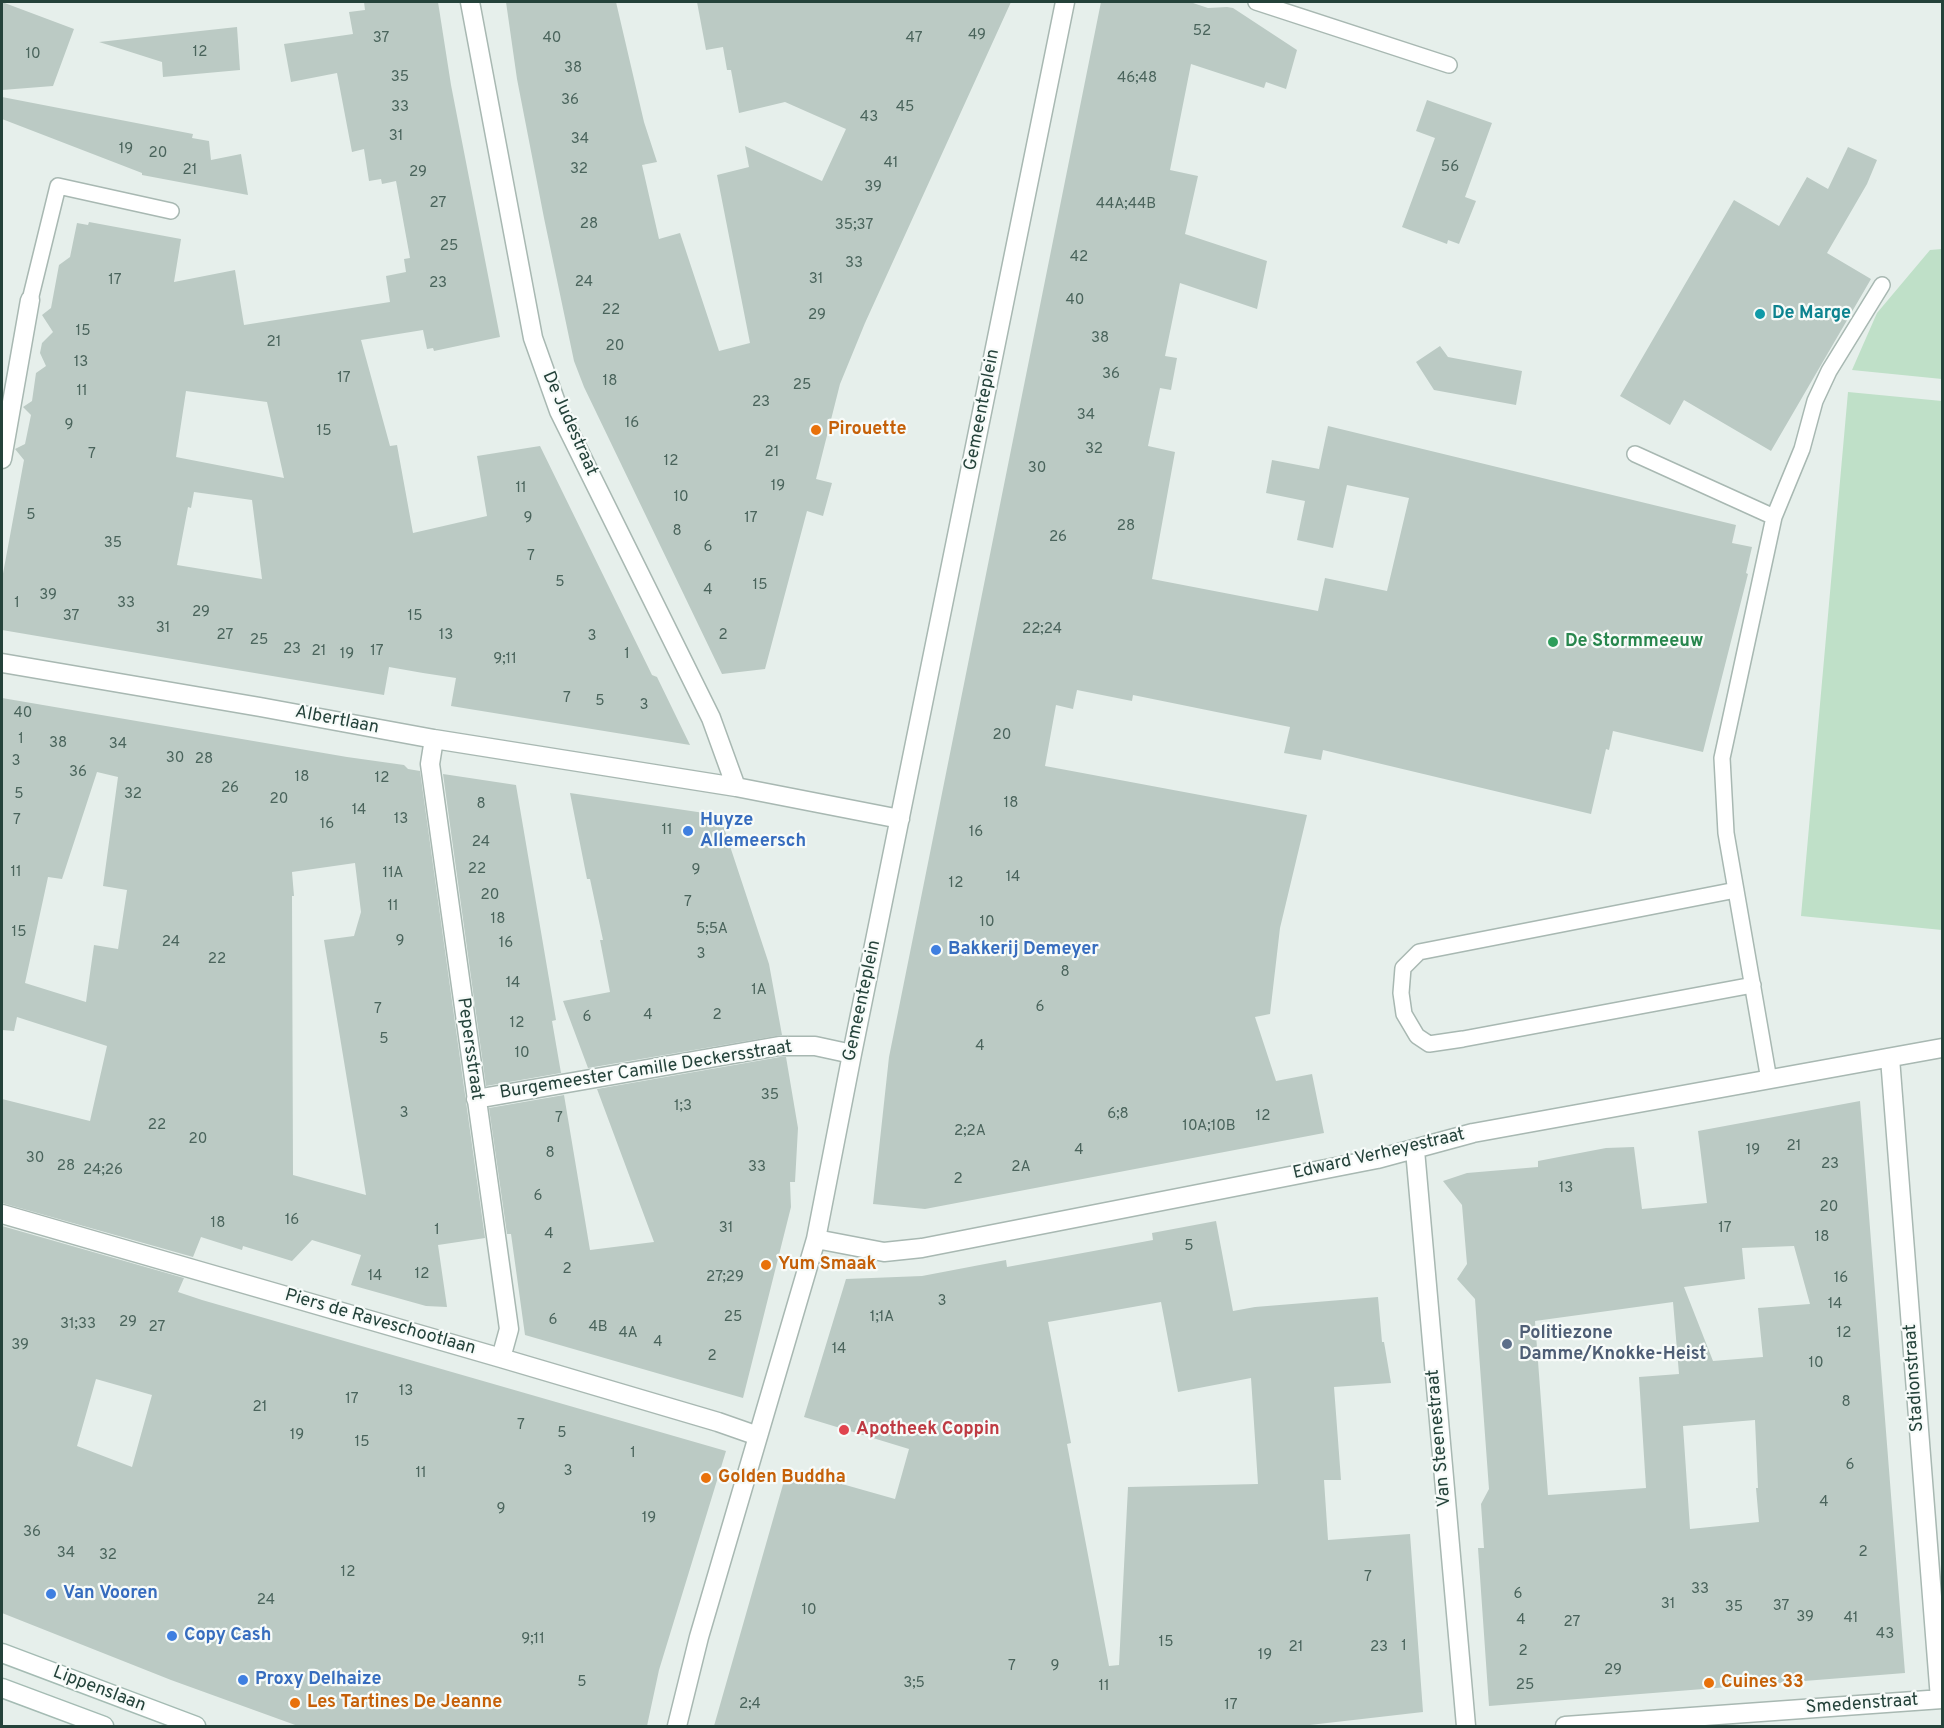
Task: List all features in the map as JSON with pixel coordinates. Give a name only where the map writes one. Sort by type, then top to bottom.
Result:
[{"type":"street","name":"De Judestraat","points":[[470,2],[533,338],[559,411],[711,718],[736,787]]},
{"type":"street","name":"Gemeenteplein","points":[[677,1726],[699,1636],[816,1239],[1065,2]]},
{"type":"street","points":[[2,459],[30,300]]},
{"type":"street","name":"Albertlaan","points":[[2,663],[260,706],[434,739],[736,787]]},
{"type":"street","name":"Pepersstraat","points":[[434,739],[430,764],[509,1329],[501,1358]]},
{"type":"street","points":[[736,787],[900,819]]},
{"type":"street","name":"Burgemeester Camille Deckersstraat","points":[[476,1099],[779,1046],[815,1046],[852,1054]]},
{"type":"street","name":"Edward Verheyestraat","points":[[816,1239],[884,1252],[922,1248],[1377,1159],[1473,1133],[1942,1048]]},
{"type":"street","name":"Stadionstraat","points":[[1890,1058],[1941,1699]]},
{"type":"street","name":"Van Steenestraat","points":[[1415,1150],[1466,1726]]},
{"type":"street","name":"Piers de Raveschootlaan","points":[[2,1214],[501,1358],[758,1436]]},
{"type":"street","name":"Lippenslaan","points":[[2,1653],[196,1726]]},
{"type":"street","name":"Lippenslaan","points":[[2,1688],[104,1726]]},
{"type":"street","name":"Smedenstraat","points":[[1565,1726],[1941,1699]]},
{"type":"lane","points":[[1256,2],[1449,65]]},
{"type":"lane","points":[[30,300],[58,186],[171,211]]},
{"type":"lane","points":[[1770,1080],[1726,833],[1722,758],[1774,517],[1802,449],[1815,401],[1829,371],[1882,285]]},
{"type":"lane","points":[[1635,454],[1774,517]]},
{"type":"lane","points":[[1736,890],[1419,952],[1403,968],[1401,993],[1404,1014],[1417,1036],[1429,1044],[1463,1040],[1753,985]]},
{"type":"green space","points":[[1942,249],[1942,379],[1852,370],[1877,313],[1930,250]]},
{"type":"green space","points":[[1848,392],[1942,401],[1942,930],[1801,916]]},
{"type":"building","points":[[2,2],[74,29],[53,86],[2,90]]},
{"type":"building","points":[[364,2],[438,2],[451,85],[500,337],[434,351],[433,348],[427,349],[423,330],[361,340],[390,446],[397,445],[413,533],[487,516],[477,456],[540,446],[652,675],[657,677],[690,745],[451,706],[456,678],[389,667],[384,695],[2,630],[2,579],[24,460],[15,449],[25,444],[31,415],[23,407],[32,401],[36,373],[46,366],[40,353],[42,343],[53,332],[42,315],[51,308],[59,265],[70,257],[77,223],[88,225],[89,222],[181,239],[174,282],[235,270],[244,325],[390,302],[386,276],[406,272],[404,259],[410,258],[396,181],[382,184],[381,179],[369,181],[364,149],[352,152],[337,73],[291,82],[284,44],[353,34],[349,12],[365,10]],"holes":[[[186,391],[267,402],[284,478],[176,457]],[[194,492],[252,500],[262,579],[177,565],[188,507],[191,508]]]},
{"type":"building","points":[[506,2],[616,2],[644,122],[657,162],[642,165],[659,239],[680,233],[719,351],[750,343],[717,175],[749,167],[745,146],[822,181],[846,129],[785,102],[739,113],[731,70],[727,70],[723,47],[706,50],[697,2],[1011,2],[865,323],[840,384],[816,479],[832,483],[823,516],[807,511],[765,669],[722,674],[584,387],[574,361],[544,218],[517,79]]},
{"type":"building","points":[[1101,2],[1190,2],[1208,8],[1233,8],[1297,50],[1286,89],[1266,82],[1264,88],[1191,64],[1170,170],[1198,176],[1185,234],[1267,261],[1257,309],[1180,283],[1165,356],[1177,358],[1171,390],[1160,388],[1148,446],[1175,452],[1152,579],[1318,611],[1325,578],[1387,591],[1409,498],[1347,485],[1333,548],[1297,540],[1305,501],[1266,493],[1272,460],[1319,469],[1328,426],[1736,525],[1732,543],[1752,547],[1746,573],[1748,574],[1703,752],[1613,731],[1609,750],[1606,749],[1591,814],[1323,750],[1321,760],[1284,753],[1290,727],[1133,695],[1132,701],[1077,690],[1073,709],[1056,705],[1045,766],[1307,815],[1280,928],[1270,1014],[1255,1017],[1276,1081],[1312,1074],[1324,1133],[925,1209],[873,1204],[889,1057]]},
{"type":"building","points":[[237,27],[240,70],[163,77],[162,62],[99,42]]},
{"type":"building","points":[[2,97],[193,134],[192,138],[209,141],[211,160],[241,154],[248,195],[142,175],[142,173],[2,119]]},
{"type":"building","points":[[1427,100],[1492,123],[1465,197],[1476,201],[1459,244],[1448,240],[1447,244],[1402,227],[1435,138],[1416,131]]},
{"type":"building","name":"De Marge","points":[[1848,147],[1877,160],[1867,184],[1827,253],[1871,279],[1771,451],[1684,400],[1670,425],[1620,396],[1734,200],[1779,226],[1807,177],[1828,189]]},
{"type":"building","points":[[1440,346],[1448,357],[1522,371],[1516,405],[1434,390],[1416,362]]},
{"type":"building","points":[[2,698],[404,765],[408,769],[420,771],[485,1238],[438,1245],[447,1307],[426,1306],[351,1285],[361,1255],[312,1240],[292,1261],[243,1246],[242,1250],[201,1237],[193,1257],[2,1203],[2,1099],[90,1121],[107,1046],[17,1017],[14,1031],[2,1030]],"holes":[[[97,772],[118,777],[103,886],[127,890],[118,949],[94,945],[86,1002],[25,983],[48,877],[62,879]],[[355,863],[361,912],[354,936],[324,940],[366,1195],[293,1175],[292,896],[294,896],[292,872]]]},
{"type":"building","points":[[443,774],[516,785],[556,1020],[552,1021],[561,1073],[486,1086]]},
{"type":"building","points":[[570,793],[711,814],[723,825],[769,964],[782,1035],[588,1068],[563,1001],[610,992],[600,940],[603,940],[590,879],[587,879]]},
{"type":"building","points":[[786,1057],[798,1128],[795,1182],[790,1182],[791,1207],[743,1398],[525,1335],[511,1234],[507,1234],[489,1108],[564,1095],[590,1250],[654,1242],[597,1089]]},
{"type":"building","points":[[1860,1101],[1905,1673],[1489,1706],[1478,1548],[1484,1548],[1481,1504],[1489,1489],[1475,1299],[1457,1279],[1467,1264],[1462,1205],[1443,1181],[1467,1173],[1538,1167],[1538,1161],[1606,1148],[1634,1147],[1642,1209],[1707,1203],[1698,1131]],"holes":[[[1794,1246],[1810,1304],[1758,1308],[1763,1357],[1713,1361],[1684,1287],[1745,1279],[1742,1248]],[[1673,1302],[1679,1374],[1639,1377],[1646,1488],[1548,1495],[1535,1321]],[[1755,1420],[1759,1522],[1690,1529],[1683,1426]]]},
{"type":"building","points":[[1216,1221],[1233,1311],[1255,1307],[1378,1297],[1382,1342],[1384,1342],[1391,1383],[1334,1387],[1341,1480],[1324,1480],[1328,1540],[1410,1534],[1423,1712],[1301,1726],[714,1726],[789,1469],[895,1499],[909,1449],[804,1417],[846,1279],[922,1276],[1006,1260],[1007,1267],[1153,1240],[1152,1233]],"holes":[[[1161,1302],[1178,1392],[1251,1378],[1258,1484],[1128,1487],[1119,1665],[1109,1666],[1067,1444],[1071,1443],[1048,1322]]]},
{"type":"building","points":[[2,1226],[184,1278],[178,1292],[202,1300],[726,1451],[659,1670],[647,1726],[298,1726],[171,1680],[2,1613]],"holes":[[[96,1379],[152,1395],[132,1467],[77,1446]]]},
{"type":"place","name":"De Marge","points":[[1760,314]]},
{"type":"place","name":"Pirouette","points":[[816,430]]},
{"type":"place","name":"De Stormmeeuw","points":[[1553,642]]},
{"type":"place","name":"Huyze Allemeersch","points":[[688,831]]},
{"type":"place","name":"Bakkerij Demeyer","points":[[936,950]]},
{"type":"place","name":"Yum Smaak","points":[[766,1265]]},
{"type":"place","name":"Politiezone Damme/Knokke-Heist","points":[[1507,1344]]},
{"type":"place","name":"Apotheek Coppin","points":[[844,1430]]},
{"type":"place","name":"Golden Buddha","points":[[706,1478]]},
{"type":"place","name":"Van Vooren","points":[[51,1594]]},
{"type":"place","name":"Copy Cash","points":[[172,1636]]},
{"type":"place","name":"Proxy Delhaize","points":[[243,1680]]},
{"type":"place","name":"Cuines 33","points":[[1709,1683]]},
{"type":"place","name":"Les Tartines De Jeanne","points":[[295,1703]]}]
